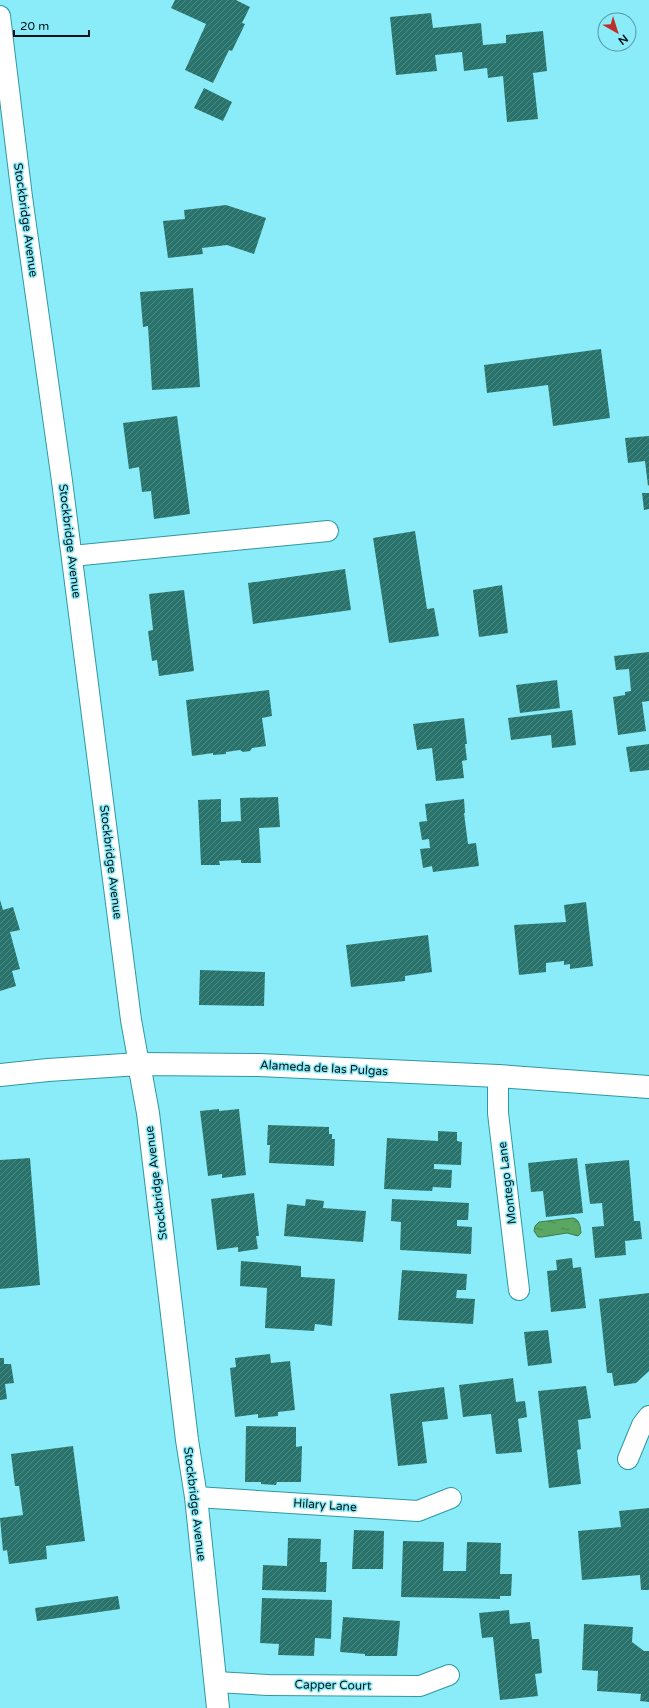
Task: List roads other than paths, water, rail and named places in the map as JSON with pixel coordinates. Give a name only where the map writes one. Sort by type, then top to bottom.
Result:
[{"type":"main road","name":"Alameda de las Pulgas","points":[[0,1075],[139,1064],[259,1065],[498,1076],[649,1086]]},
{"type":"main road","name":"Stockbridge Avenue","points":[[139,1064],[148,1113],[187,1440],[196,1497],[218,1708]]},
{"type":"street","name":"Stockbridge Avenue","points":[[0,16],[22,197],[72,556],[131,1020],[139,1064]]},
{"type":"street","points":[[72,556],[328,530]]},
{"type":"street","name":"Montego Lane","points":[[498,1076],[498,1113],[519,1290]]},
{"type":"street","points":[[628,1459],[642,1425],[649,1416]]},
{"type":"street","name":"Hilary Lane","points":[[196,1497],[418,1511],[451,1498]]},
{"type":"street","name":"Capper Court","points":[[216,1682],[420,1686],[449,1675]]},
{"type":"water","points":[[573,1218],[577,1220],[580,1226],[581,1233],[578,1236],[567,1233],[538,1237],[534,1231],[535,1226],[539,1222]]}]
